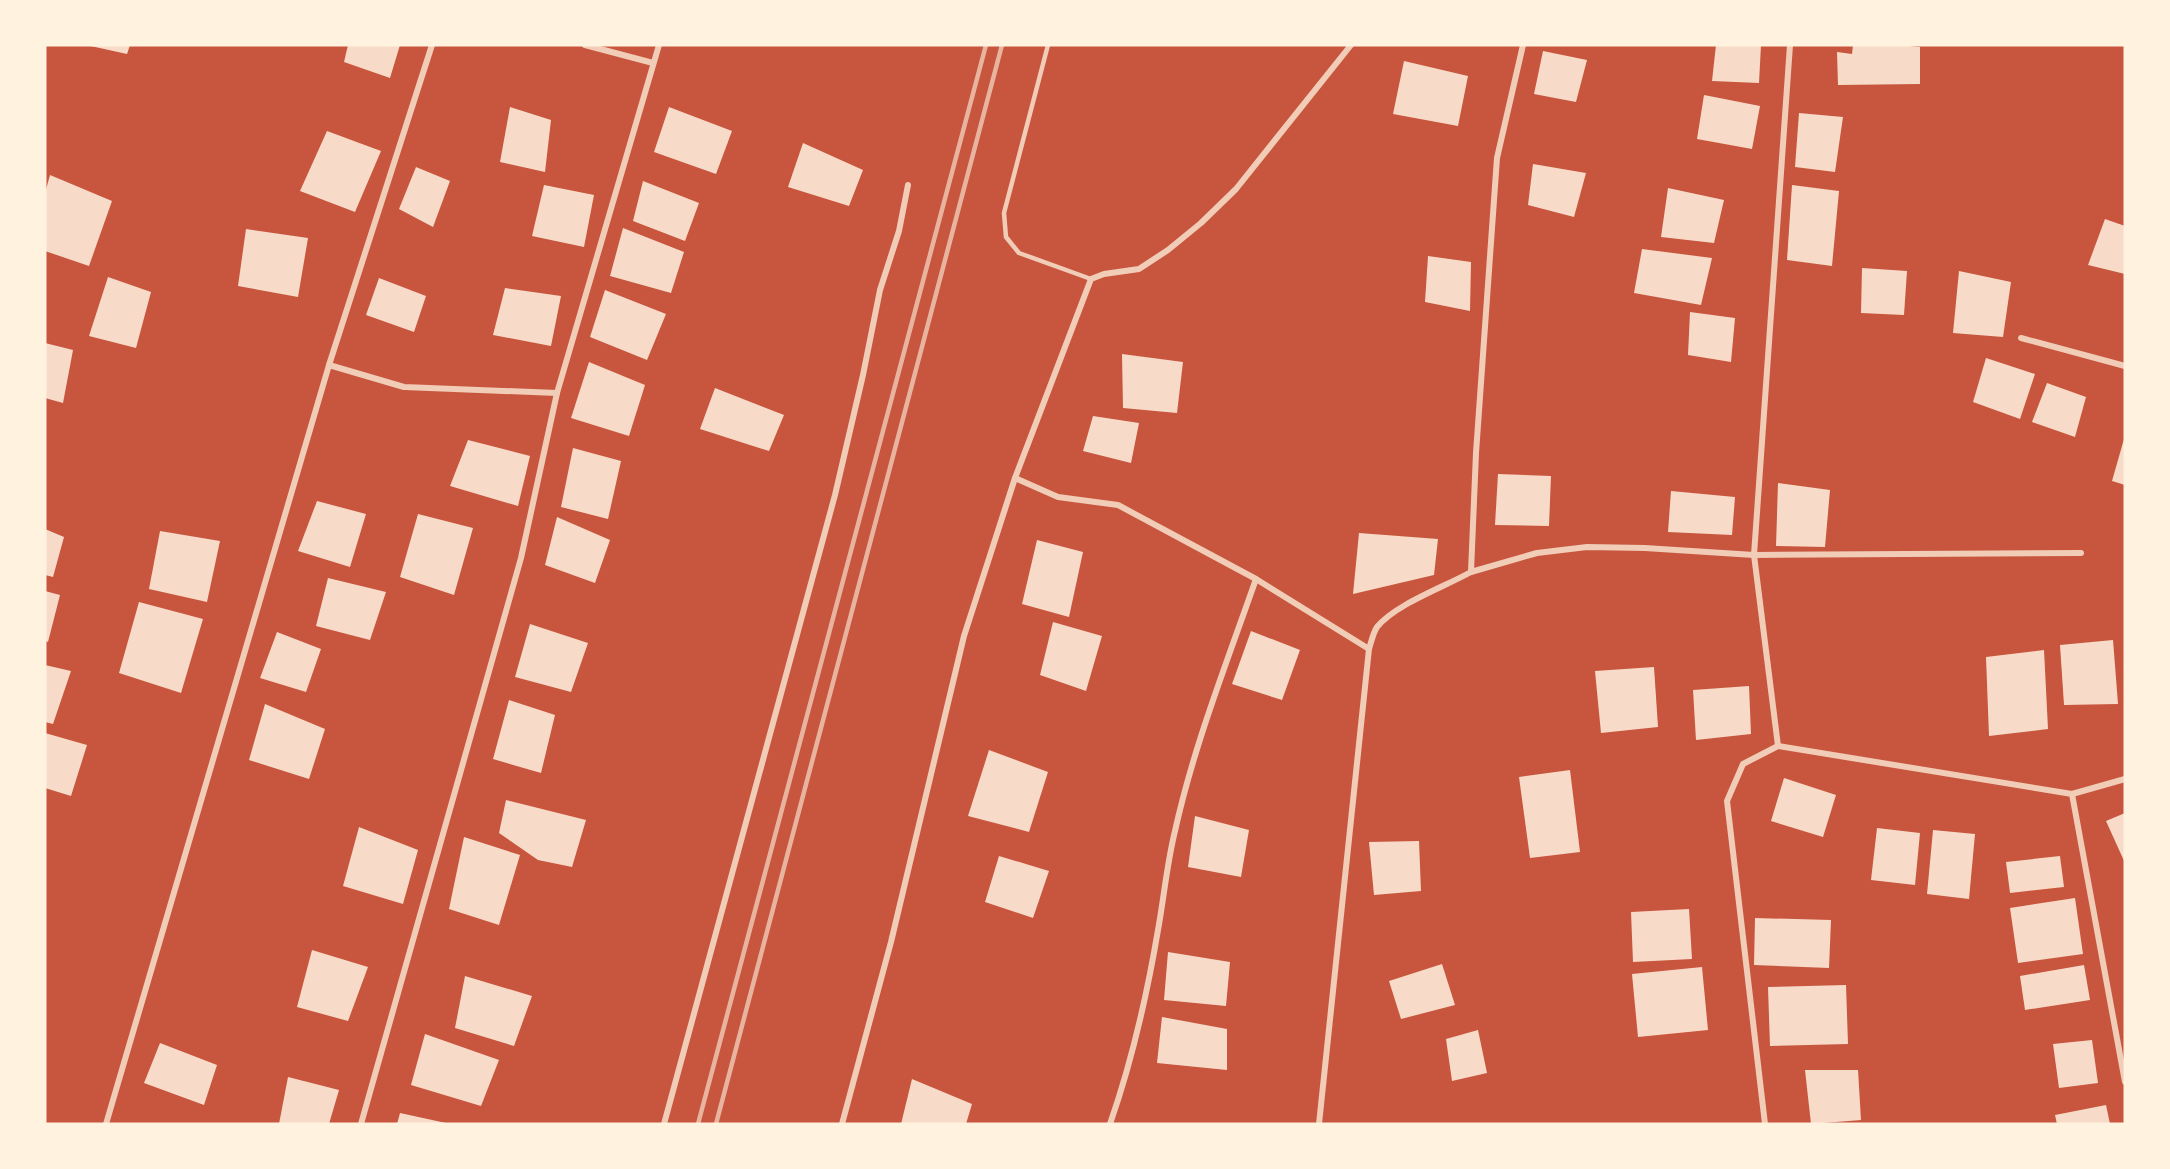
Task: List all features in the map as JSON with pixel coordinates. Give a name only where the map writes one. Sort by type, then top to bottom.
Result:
[{"type":"street","points":[[106,1124],[329,365],[432,45]]},
{"type":"street","points":[[585,45],[653,63]]},
{"type":"street","points":[[362,1124],[521,558],[556,393],[659,45]]},
{"type":"street","points":[[842,1124],[891,942],[964,636],[1015,478],[1091,279],[1104,274],[1139,269],[1168,250],[1201,223],[1236,189],[1351,45]]},
{"type":"street","points":[[1471,572],[1476,453],[1497,158],[1523,45]]},
{"type":"street","points":[[1778,746],[1754,555],[1790,45]]},
{"type":"street","points":[[664,1124],[835,495],[880,290],[899,231],[908,185]]},
{"type":"street","points":[[2021,338],[2125,366]]},
{"type":"street","points":[[329,365],[404,387],[556,393]]},
{"type":"street","points":[[1015,478],[1058,497],[1118,505],[1256,579],[1369,649]]},
{"type":"street","points":[[1319,1124],[1369,649],[1377,628],[1394,614],[1413,600],[1471,572],[1537,553],[1587,547],[1754,555],[2081,553]]},
{"type":"street","points":[[1110,1124],[1127,1076],[1138,1027],[1158,931],[1174,831],[1197,754],[1256,579]]},
{"type":"street","points":[[1766,1124],[1727,801],[1743,764],[1778,746],[2072,794],[2125,779]]},
{"type":"street","points":[[2072,794],[2125,1082]]},
{"type":"lane","points":[[1048,45],[1004,213],[1006,237],[1019,253],[1091,279]]},
{"type":"building","points":[[86,45],[130,45],[127,54]]},
{"type":"building","points":[[348,45],[400,45],[390,78],[344,62]]},
{"type":"building","points":[[1716,45],[1761,45],[1759,83],[1712,81]]},
{"type":"building","points":[[1853,45],[1920,47],[1920,84],[1838,85],[1837,52],[1852,54]]},
{"type":"building","points":[[1543,51],[1587,60],[1576,102],[1534,94]]},
{"type":"building","points":[[1404,61],[1468,76],[1458,126],[1393,114]]},
{"type":"building","points":[[1704,95],[1760,106],[1752,149],[1697,139]]},
{"type":"building","points":[[510,107],[551,120],[545,172],[500,162]]},
{"type":"building","points":[[669,107],[732,131],[716,174],[654,152]]},
{"type":"building","points":[[1799,113],[1843,117],[1835,172],[1795,167]]},
{"type":"building","points":[[327,131],[381,151],[355,212],[300,191]]},
{"type":"building","points":[[803,143],[863,170],[849,206],[788,187]]},
{"type":"building","points":[[1533,164],[1586,173],[1574,217],[1528,205]]},
{"type":"building","points":[[416,167],[450,181],[433,227],[399,209]]},
{"type":"building","points":[[50,175],[112,201],[89,266],[45,251],[45,193]]},
{"type":"building","points":[[643,181],[699,203],[685,241],[633,221]]},
{"type":"building","points":[[544,185],[594,195],[584,247],[532,236]]},
{"type":"building","points":[[1792,185],[1839,191],[1832,266],[1787,260]]},
{"type":"building","points":[[1668,188],[1724,200],[1714,243],[1661,237]]},
{"type":"building","points":[[2105,219],[2125,226],[2125,274],[2088,265]]},
{"type":"building","points":[[623,228],[684,252],[671,293],[610,276]]},
{"type":"building","points":[[246,229],[308,238],[298,297],[238,286]]},
{"type":"building","points":[[1642,249],[1712,258],[1701,305],[1634,293]]},
{"type":"building","points":[[1428,256],[1471,262],[1470,311],[1425,302]]},
{"type":"building","points":[[1862,268],[1907,271],[1904,315],[1861,313]]},
{"type":"building","points":[[1959,271],[2011,282],[2003,337],[1953,333]]},
{"type":"building","points":[[108,277],[151,292],[136,348],[89,336]]},
{"type":"building","points":[[379,278],[426,296],[414,332],[366,315]]},
{"type":"building","points":[[505,288],[561,296],[551,346],[493,335]]},
{"type":"building","points":[[605,290],[666,314],[647,360],[590,337]]},
{"type":"building","points":[[1690,312],[1735,318],[1731,362],[1688,355]]},
{"type":"building","points":[[45,343],[73,350],[63,403],[45,398]]},
{"type":"building","points":[[1122,354],[1183,362],[1177,413],[1123,408]]},
{"type":"building","points":[[1986,358],[2035,374],[2020,419],[1973,402]]},
{"type":"building","points":[[589,362],[645,385],[629,436],[571,418]]},
{"type":"building","points":[[2047,383],[2086,397],[2075,437],[2032,422]]},
{"type":"building","points":[[715,388],[784,415],[769,451],[700,429]]},
{"type":"building","points":[[1093,416],[1139,423],[1131,463],[1083,451]]},
{"type":"building","points":[[2125,439],[2125,485],[2112,481]]},
{"type":"building","points":[[468,440],[530,456],[518,506],[450,486]]},
{"type":"building","points":[[573,448],[621,461],[608,519],[561,507]]},
{"type":"building","points":[[1498,474],[1551,476],[1549,526],[1495,525]]},
{"type":"building","points":[[1778,483],[1830,490],[1825,547],[1776,546]]},
{"type":"building","points":[[1671,491],[1735,497],[1732,535],[1668,532]]},
{"type":"building","points":[[317,501],[366,514],[350,567],[298,551]]},
{"type":"building","points":[[418,514],[473,528],[454,595],[400,577]]},
{"type":"building","points":[[557,517],[610,540],[595,583],[545,565]]},
{"type":"building","points":[[45,529],[64,537],[53,577],[45,575]]},
{"type":"building","points":[[160,531],[220,541],[207,602],[149,589]]},
{"type":"building","points":[[1359,533],[1438,539],[1434,575],[1353,594]]},
{"type":"building","points":[[1037,540],[1083,552],[1069,617],[1022,604]]},
{"type":"building","points":[[328,578],[386,592],[370,640],[316,626]]},
{"type":"building","points":[[45,591],[60,595],[48,642],[45,641]]},
{"type":"building","points":[[139,602],[203,619],[181,693],[119,673]]},
{"type":"building","points":[[1053,622],[1102,636],[1086,691],[1040,675]]},
{"type":"building","points":[[530,624],[588,643],[571,692],[515,677]]},
{"type":"building","points":[[1251,631],[1300,650],[1282,700],[1232,684]]},
{"type":"building","points":[[277,632],[321,649],[306,692],[260,678]]},
{"type":"building","points":[[2113,640],[2118,704],[2064,705],[2060,645]]},
{"type":"building","points":[[2044,650],[2048,729],[1989,736],[1986,657]]},
{"type":"building","points":[[45,665],[71,671],[53,724],[45,722]]},
{"type":"building","points":[[1654,667],[1658,727],[1601,733],[1595,671]]},
{"type":"building","points":[[1749,686],[1751,734],[1696,740],[1693,690]]},
{"type":"building","points":[[509,700],[555,715],[541,773],[493,759]]},
{"type":"building","points":[[265,704],[325,729],[309,779],[249,760]]},
{"type":"building","points":[[45,733],[87,745],[71,796],[45,788]]},
{"type":"building","points":[[989,750],[1048,772],[1029,832],[968,816]]},
{"type":"building","points":[[1570,770],[1580,852],[1530,858],[1519,777]]},
{"type":"building","points":[[1784,778],[1836,795],[1823,837],[1771,821]]},
{"type":"building","points":[[506,800],[586,820],[572,867],[538,860],[499,833]]},
{"type":"building","points":[[2125,813],[2125,863],[2106,821]]},
{"type":"building","points":[[1195,816],[1249,830],[1241,877],[1188,867]]},
{"type":"building","points":[[359,827],[418,850],[403,904],[343,886]]},
{"type":"building","points":[[1877,828],[1920,833],[1915,885],[1871,880]]},
{"type":"building","points":[[1933,830],[1975,834],[1969,899],[1927,894]]},
{"type":"building","points":[[464,837],[520,855],[499,925],[449,909]]},
{"type":"building","points":[[1419,841],[1421,891],[1374,895],[1369,842]]},
{"type":"building","points":[[999,856],[1049,871],[1033,918],[985,902]]},
{"type":"building","points":[[2060,856],[2064,887],[2010,893],[2006,862]]},
{"type":"building","points":[[2075,898],[2083,954],[2018,963],[2010,908]]},
{"type":"building","points":[[1689,909],[1692,959],[1633,962],[1631,912]]},
{"type":"building","points":[[1755,918],[1831,920],[1829,968],[1754,965]]},
{"type":"building","points":[[312,950],[368,967],[348,1021],[297,1007]]},
{"type":"building","points":[[1168,952],[1230,962],[1226,1006],[1164,1000]]},
{"type":"building","points":[[1442,964],[1455,1005],[1401,1019],[1389,981]]},
{"type":"building","points":[[2084,965],[2090,1000],[2025,1010],[2020,976]]},
{"type":"building","points":[[1702,967],[1708,1030],[1638,1037],[1632,974]]},
{"type":"building","points":[[465,976],[532,996],[514,1046],[455,1028]]},
{"type":"building","points":[[1846,985],[1848,1044],[1770,1046],[1768,987]]},
{"type":"building","points":[[1162,1017],[1227,1029],[1227,1070],[1157,1063]]},
{"type":"building","points":[[1478,1030],[1487,1073],[1452,1081],[1446,1039]]},
{"type":"building","points":[[425,1034],[499,1060],[481,1106],[411,1085]]},
{"type":"building","points":[[2092,1040],[2098,1083],[2059,1088],[2053,1044]]},
{"type":"building","points":[[160,1043],[217,1065],[204,1105],[144,1083]]},
{"type":"building","points":[[1805,1070],[1858,1070],[1861,1120],[1811,1124]]},
{"type":"building","points":[[288,1077],[339,1090],[329,1124],[279,1124]]},
{"type":"building","points":[[912,1079],[972,1104],[966,1124],[901,1124]]},
{"type":"building","points":[[2106,1105],[2110,1124],[2057,1124],[2055,1115]]},
{"type":"building","points":[[400,1113],[446,1123],[446,1124],[397,1124]]},
{"type":"railway","points":[[698,1124],[986,45]]},
{"type":"railway","points":[[716,1124],[1002,45]]}]
